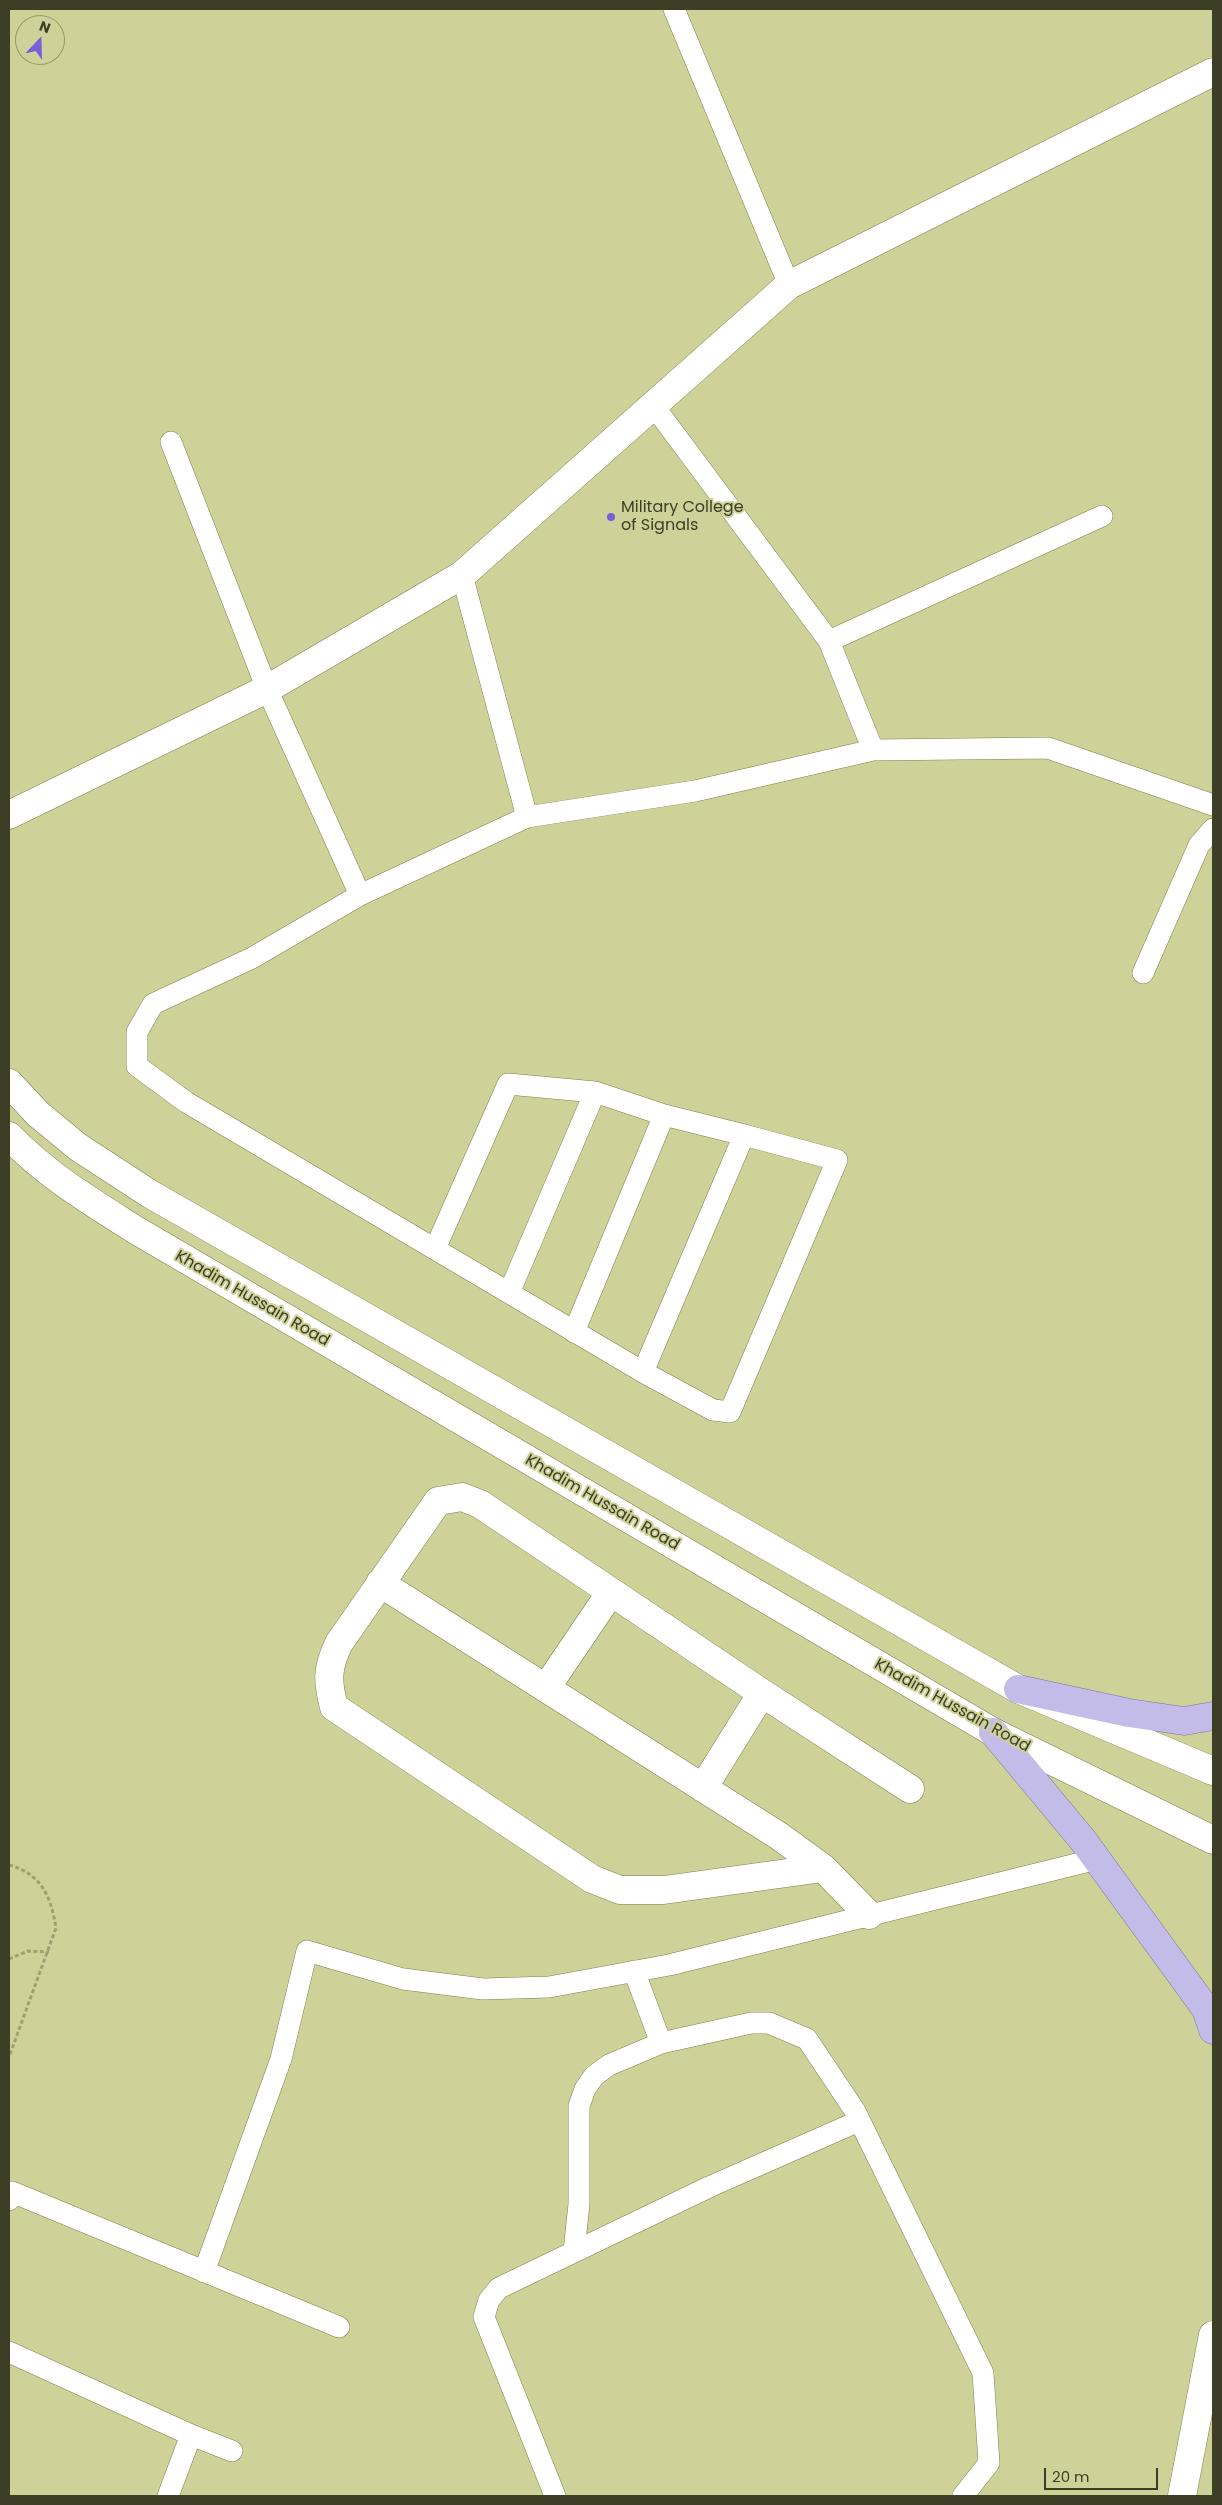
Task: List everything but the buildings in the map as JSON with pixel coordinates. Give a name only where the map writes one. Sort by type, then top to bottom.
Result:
[{"type":"main road","points":[[1018,1689],[1129,1714],[1184,1721],[1213,1716]]},
{"type":"main road","points":[[993,1732],[1097,1859],[1206,2008],[1213,2030]]},
{"type":"street","points":[[9,815],[267,689],[462,575],[789,286],[1213,72]]},
{"type":"street","points":[[9,1083],[38,1114],[78,1147],[150,1194],[1018,1689],[1213,1771]]},
{"type":"street","name":"Khadim Hussain Road","points":[[9,1136],[22,1150],[64,1184],[134,1229],[993,1732],[1213,1840]]},
{"type":"street","points":[[823,1868],[664,1890],[620,1890],[592,1879],[334,1707],[328,1686],[330,1662],[339,1643],[438,1501],[462,1497],[480,1504],[762,1693],[910,1789]]},
{"type":"street","points":[[380,1583],[779,1836],[823,1868],[869,1915]]},
{"type":"street","points":[[546,1688],[610,1592]]},
{"type":"street","points":[[703,1788],[762,1693]]},
{"type":"street","points":[[1182,2496],[1213,2335]]},
{"type":"lane","points":[[674,9],[789,286]]},
{"type":"lane","points":[[653,405],[828,641],[873,750]]},
{"type":"lane","points":[[171,442],[267,689],[360,895]]},
{"type":"lane","points":[[828,641],[1102,516]]},
{"type":"lane","points":[[462,575],[527,817]]},
{"type":"lane","points":[[435,1249],[508,1084],[595,1092],[664,1116],[837,1160],[730,1412],[713,1410],[574,1332],[186,1102],[137,1066],[137,1032],[153,1004],[252,958],[360,895],[527,817],[695,791],[873,750],[1048,748],[1213,804]]},
{"type":"lane","points":[[1143,973],[1199,845],[1213,829]]},
{"type":"lane","points":[[508,1293],[595,1092]]},
{"type":"lane","points":[[574,1332],[664,1116]]},
{"type":"lane","points":[[643,1372],[744,1135]]},
{"type":"lane","points":[[204,2272],[281,2059],[307,1951],[403,1979],[483,1989],[549,1987],[634,1972],[1097,1859]]},
{"type":"lane","points":[[634,1972],[661,2043]]},
{"type":"lane","points":[[574,2251],[579,2204],[579,2106],[585,2088],[594,2076],[609,2065],[661,2043],[751,2023],[769,2023],[807,2039],[827,2066],[859,2121],[983,2373],[989,2463],[963,2496]]},
{"type":"lane","points":[[556,2496],[484,2317],[489,2300],[499,2288],[574,2251],[708,2187],[859,2121]]},
{"type":"lane","points":[[9,2200],[12,2192],[339,2327]]},
{"type":"lane","points":[[9,2352],[190,2435],[232,2451]]},
{"type":"lane","points":[[168,2496],[190,2435]]},
{"type":"path","points":[[9,1865],[30,1873],[44,1889],[53,1911],[56,1928],[49,1952],[9,2057]]},
{"type":"path","points":[[9,1959],[28,1951],[49,1952]]},
{"type":"place","name":"Military College of Signals","points":[[611,517]]}]
